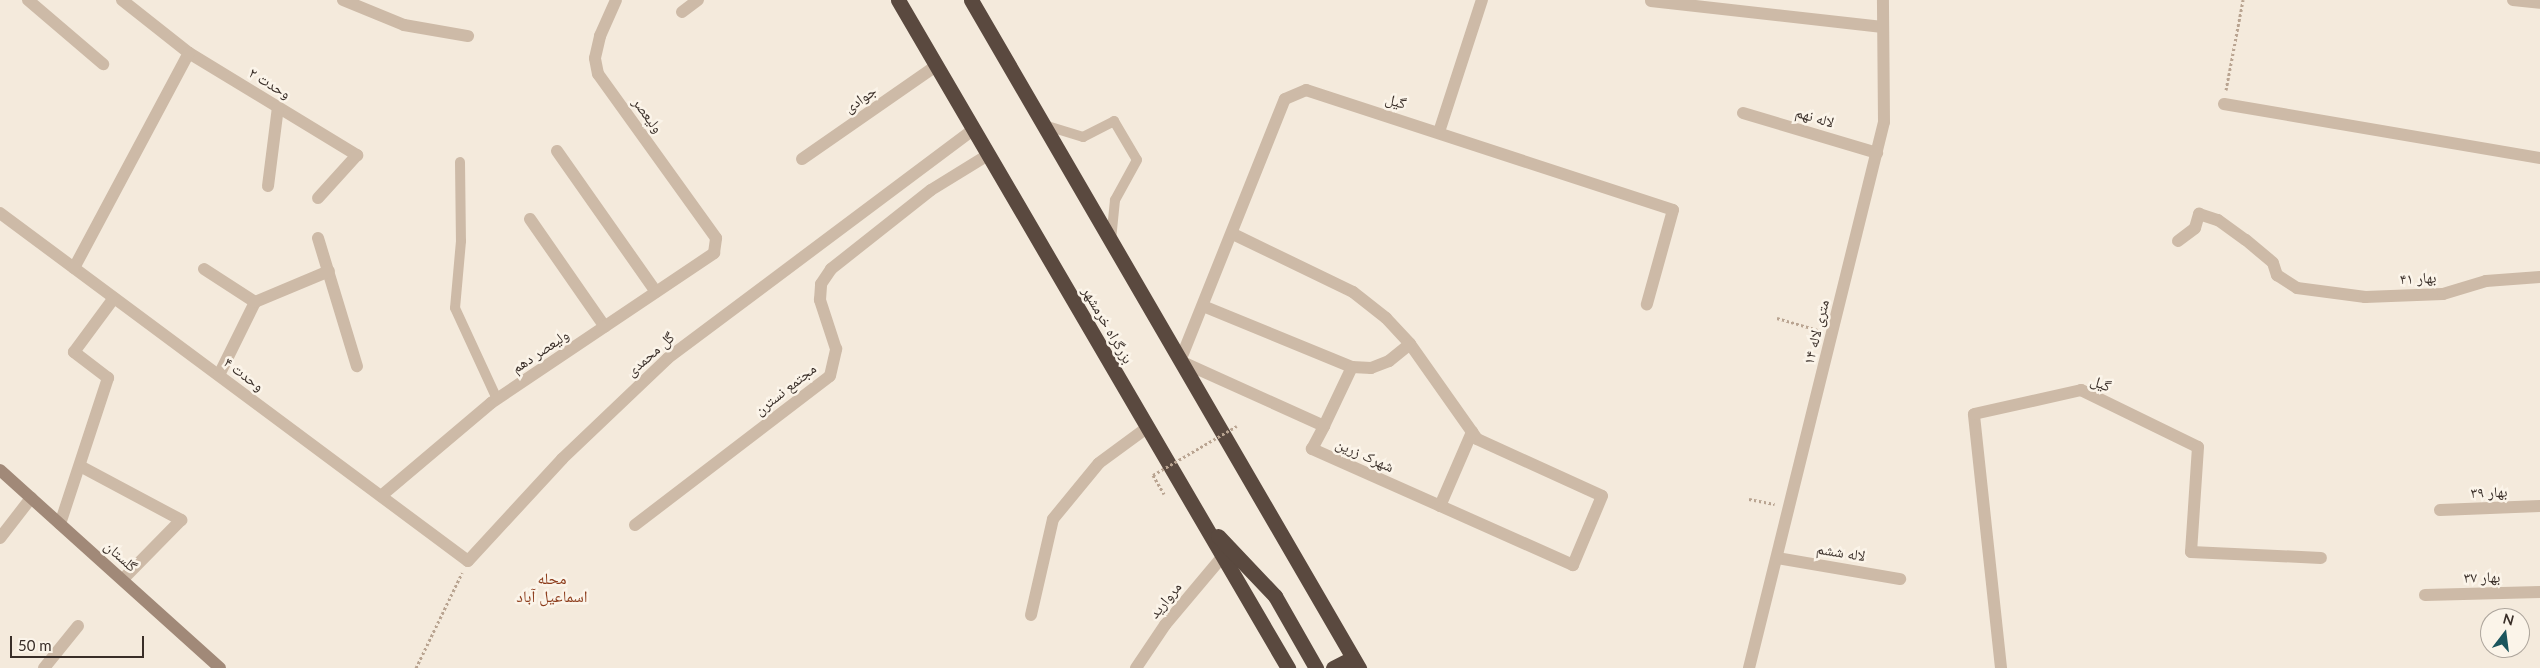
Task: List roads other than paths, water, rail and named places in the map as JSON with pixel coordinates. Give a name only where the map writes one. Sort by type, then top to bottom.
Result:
[{"type":"highway","name":"بزرگراه خرمشهر","points":[[898,0],[1288,668]]},
{"type":"highway","points":[[971,0],[1356,663],[1333,668]]},
{"type":"highway","points":[[1202,521],[1275,596],[1316,668]]},
{"type":"main road","name":"گلستان","points":[[0,470],[220,668]]},
{"type":"street","points":[[28,0],[103,64]]},
{"type":"street","name":"وحدت ۲","points":[[122,0],[189,53],[357,155],[318,198]]},
{"type":"street","points":[[343,0],[404,25],[468,36]]},
{"type":"street","name":"ولیعصر","points":[[616,0],[598,44],[595,58],[598,74],[716,238]]},
{"type":"street","points":[[682,12],[698,0]]},
{"type":"street","points":[[1439,132],[1482,0]]},
{"type":"street","name":"۱۴ متری لاله","points":[[1749,668],[1884,122],[1883,0]]},
{"type":"street","points":[[2513,0],[2540,3]]},
{"type":"street","points":[[1651,1],[1883,27]]},
{"type":"street","points":[[74,268],[189,53]]},
{"type":"street","name":"جوادی","points":[[802,159],[936,66]]},
{"type":"street","name":"گیل","points":[[1180,361],[1233,234],[1285,99],[1295,92],[1306,90],[1326,94],[1672,210],[1647,304]]},
{"type":"street","points":[[2224,104],[2540,158]]},
{"type":"street","points":[[268,186],[278,107]]},
{"type":"street","name":"لاله نهم","points":[[1743,113],[1877,153]]},
{"type":"street","name":"گل محمدی","points":[[468,561],[562,459],[668,358],[974,129]]},
{"type":"street","points":[[557,151],[656,292]]},
{"type":"street","name":"مجتمع نسترن","points":[[635,525],[830,376],[836,349],[820,300],[821,284],[831,269],[931,190],[988,155]]},
{"type":"street","name":"بهار ۴۱","points":[[2178,241],[2195,228],[2199,214],[2218,220],[2273,263],[2276,275],[2297,288],[2365,297],[2443,294],[2486,281],[2540,277]]},
{"type":"street","name":"وحدت ۴","points":[[2,219],[74,268],[468,561]]},
{"type":"street","points":[[530,219],[604,327]]},
{"type":"street","points":[[1233,234],[1354,292],[1386,318],[1410,344],[1472,432],[1440,506]]},
{"type":"street","points":[[318,238],[357,366]]},
{"type":"street","name":"ولیعصر دهم","points":[[381,496],[498,399],[714,253],[716,238]]},
{"type":"street","points":[[204,269],[255,302]]},
{"type":"street","points":[[219,375],[255,302],[329,271]]},
{"type":"street","points":[[60,524],[108,378],[74,352],[114,298]]},
{"type":"street","points":[[1203,306],[1352,367],[1371,368],[1388,361],[1410,344]]},
{"type":"street","name":"شهرک زرین","points":[[1180,361],[1324,426],[1312,449],[1573,565],[1602,496],[1487,445],[1472,432]]},
{"type":"street","points":[[1324,426],[1352,367]]},
{"type":"street","name":"گیل","points":[[2001,668],[1974,414],[2081,390],[2198,446],[2190,552],[2321,558]]},
{"type":"street","points":[[1031,615],[1053,519],[1099,463],[1148,427]]},
{"type":"street","points":[[80,466],[182,520],[123,579]]},
{"type":"street","points":[[0,538],[31,498]]},
{"type":"street","name":"بهار ۳۹","points":[[2440,510],[2540,506]]},
{"type":"street","name":"مروارید","points":[[1136,668],[1165,625],[1223,556]]},
{"type":"street","name":"لاله ششم","points":[[1777,558],[1900,579]]},
{"type":"street","name":"بهار ۳۷","points":[[2425,595],[2540,592]]},
{"type":"street","points":[[44,668],[78,626]]},
{"type":"lane","points":[[1044,125],[1083,137],[1114,121],[1137,160],[1115,200],[1110,241]]},
{"type":"lane","points":[[460,162],[460,241],[455,308],[498,399]]},
{"type":"district","name":"محله اسماعیل آباد","points":[[552,587]]}]
